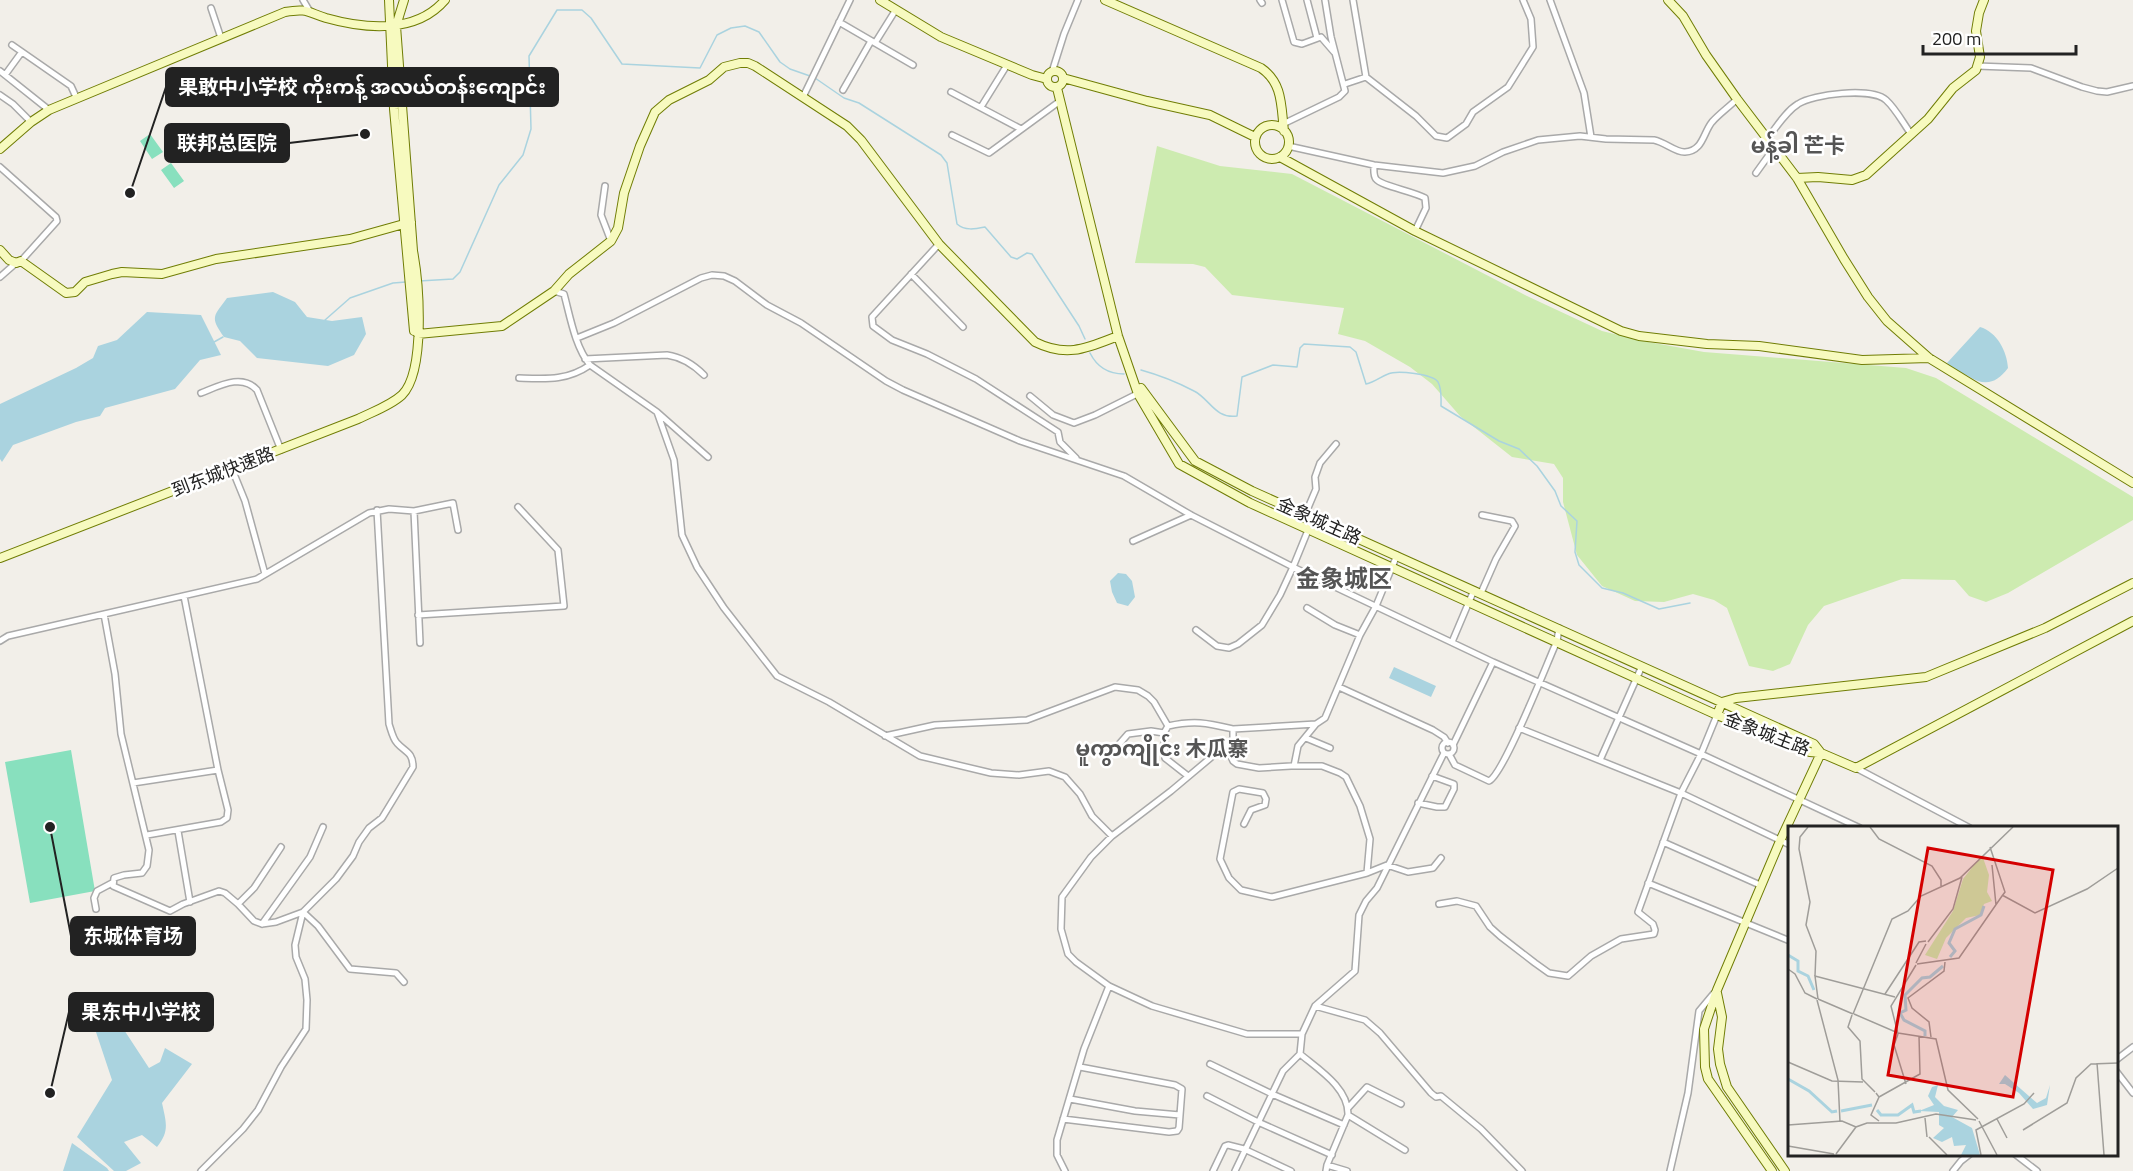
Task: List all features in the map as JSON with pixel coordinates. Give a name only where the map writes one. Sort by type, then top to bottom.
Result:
[{"type":"main road","points":[[389,0],[414,288]]},
{"type":"main road","points":[[393,26],[404,0]]},
{"type":"main road","points":[[0,149],[31,122],[49,110],[285,12],[298,9],[309,10],[324,17],[350,23],[373,27],[393,26],[433,13],[444,0]]},
{"type":"main road","points":[[880,0],[940,37],[1007,65],[1032,75],[1060,73],[1063,78],[1062,84],[1057,87],[1049,85],[1049,75]]},
{"type":"main road","points":[[1105,0],[1261,68],[1269,74],[1279,89],[1288,146],[1280,157],[1270,159],[1260,155],[1255,146],[1255,137],[1260,129],[1266,126],[1284,127]]},
{"type":"main road","points":[[1668,0],[1678,4],[1706,55],[1797,178],[1868,297],[1887,321],[1929,358],[2133,483]]},
{"type":"main road","points":[[1797,178],[1852,180],[1866,175],[1928,119],[1953,88],[1968,78],[1977,66],[1980,57],[1976,31],[1984,0]]},
{"type":"main road","points":[[418,334],[502,326],[554,291],[569,273],[611,242],[618,228],[624,193],[650,119],[662,106],[709,80],[724,67],[748,63],[847,126],[861,140],[939,244],[1035,342],[1047,348],[1070,351],[1083,350],[1118,336]]},
{"type":"main road","points":[[1063,78],[1210,116],[1255,137]]},
{"type":"main road","name":"金象城主路","points":[[1057,87],[1118,336],[1133,379],[1179,464],[1232,494],[1308,531],[1557,641],[1717,715],[1810,752],[1821,753]]},
{"type":"main road","points":[[1280,157],[1415,231],[1621,331],[1639,336],[1759,346],[1862,360],[1929,358]]},
{"type":"main road","points":[[0,250],[9,260],[19,262],[66,293],[75,292],[86,282],[112,274],[122,272],[162,274],[216,259],[350,239],[407,222]]},
{"type":"main road","name":"到东城快速路","points":[[0,558],[358,419],[398,398],[404,393],[415,372],[418,334],[414,288]]},
{"type":"main road","name":"到东城快速路","points":[[414,288],[417,354]]},
{"type":"main road","name":"金象城主路","points":[[1140,392],[1195,461],[1236,483],[1814,744],[1821,753]]},
{"type":"main road","points":[[1232,494],[1236,483]]},
{"type":"main road","points":[[1717,715],[1722,702],[1736,698],[1926,677],[2045,628],[2133,583]]},
{"type":"main road","points":[[1772,1171],[1708,1079],[1705,1067],[1704,1029],[1716,990],[1744,921],[1821,753],[1856,768],[2133,621]]},
{"type":"main road","points":[[1716,990],[1722,1017],[1718,1048],[1726,1087],[1785,1171]]},
{"type":"main road","points":[[1705,1067],[1720,1064]]},
{"type":"street","points":[[303,0],[309,10]]},
{"type":"street","points":[[803,97],[850,0]]},
{"type":"street","points":[[1049,75],[1078,0]]},
{"type":"street","points":[[1281,0],[1294,42],[1302,44],[1317,38],[1323,39],[1335,53]]},
{"type":"street","points":[[1307,0],[1317,38]]},
{"type":"street","points":[[1284,127],[1339,97],[1345,90],[1326,14],[1325,0]]},
{"type":"street","points":[[1353,0],[1366,76],[1416,116],[1436,136],[1447,138],[1466,124],[1473,112],[1508,87],[1533,47],[1531,19],[1523,0]]},
{"type":"street","points":[[1550,0],[1584,93],[1591,137]]},
{"type":"street","points":[[211,8],[222,38]]},
{"type":"street","points":[[843,90],[895,11]]},
{"type":"street","points":[[838,22],[913,65]]},
{"type":"street","points":[[12,45],[21,54],[62,78],[71,86],[76,98]]},
{"type":"street","points":[[21,54],[2,73],[49,110]]},
{"type":"street","points":[[981,107],[1007,65]]},
{"type":"street","points":[[1977,66],[2031,68],[2097,91],[2107,92],[2133,86]]},
{"type":"street","points":[[1345,84],[1366,76]]},
{"type":"street","points":[[951,92],[1021,129]]},
{"type":"street","points":[[1767,139],[1800,102],[1849,92],[1875,94],[1886,100],[1911,134]]},
{"type":"street","points":[[0,95],[31,122]]},
{"type":"street","points":[[1288,146],[1374,165],[1443,173],[1475,166],[1503,152],[1538,140],[1567,136],[1662,141],[1678,151],[1685,152],[1700,145],[1708,127],[1737,99]]},
{"type":"street","points":[[952,135],[989,153],[1060,100]]},
{"type":"street","points":[[1756,172],[1774,148]]},
{"type":"street","points":[[1374,165],[1374,175],[1380,183],[1425,198],[1426,208],[1415,231]]},
{"type":"street","points":[[0,167],[56,217],[57,221],[19,262],[0,277]]},
{"type":"street","points":[[604,186],[601,215],[611,242]]},
{"type":"street","points":[[939,244],[872,317],[873,326],[891,340],[927,354],[1000,394],[1058,432],[1065,450],[1080,461]]},
{"type":"street","points":[[910,274],[963,327]]},
{"type":"street","points":[[577,338],[614,323],[701,278],[712,275],[724,276],[903,390],[1011,437],[1124,476],[1191,515],[1293,567],[1493,662],[1618,716],[1855,826]]},
{"type":"street","points":[[554,291],[564,294],[577,338],[585,359],[590,365],[657,412],[708,458]]},
{"type":"street","points":[[585,359],[676,356],[704,375]]},
{"type":"street","points":[[519,378],[553,379],[578,374],[590,365]]},
{"type":"street","points":[[201,393],[229,382],[252,384],[257,390],[280,450]]},
{"type":"street","points":[[1030,396],[1053,414],[1074,423],[1140,392]]},
{"type":"street","points":[[657,412],[674,460],[682,535],[697,567],[724,608],[777,676],[829,702],[920,756],[991,773],[1019,776],[1049,771],[1065,777],[1080,794],[1092,816],[1112,836]]},
{"type":"street","points":[[1196,630],[1217,645],[1229,648],[1238,644],[1262,625],[1280,595],[1308,531],[1309,516],[1316,489],[1315,477],[1320,463],[1336,444]]},
{"type":"street","points":[[232,469],[245,501],[265,574]]},
{"type":"street","points":[[0,641],[8,636],[246,583],[377,510],[414,511],[453,503],[458,530]]},
{"type":"street","points":[[418,615],[564,606],[558,550],[518,507]]},
{"type":"street","points":[[112,884],[114,888],[170,911],[219,891],[238,904],[254,921],[262,924],[276,922],[303,912],[336,879],[369,828],[381,818],[413,767],[413,759],[410,753],[396,743],[389,724],[377,510]]},
{"type":"street","points":[[414,511],[420,643]]},
{"type":"street","points":[[1134,541],[1191,515]]},
{"type":"street","points":[[1452,642],[1470,602],[1515,526],[1512,521],[1482,516]]},
{"type":"street","points":[[1294,766],[1298,746],[1316,724],[1325,718],[1397,555]]},
{"type":"street","points":[[147,835],[221,822],[227,818],[228,810],[184,596]]},
{"type":"street","points":[[1307,608],[1335,625],[1360,635]]},
{"type":"street","points":[[96,909],[94,898],[97,891],[112,884],[114,878],[142,873],[147,866],[148,858],[147,835],[121,734],[115,674],[104,614]]},
{"type":"street","points":[[1493,662],[1450,744],[1443,746],[1455,765],[1485,780],[1492,780],[1519,728],[1557,641],[1558,628]]},
{"type":"street","points":[[1600,760],[1642,666]]},
{"type":"street","points":[[885,736],[935,725],[1027,720],[1115,687],[1138,690],[1148,696],[1168,726]]},
{"type":"street","points":[[1234,1171],[1283,1071],[1300,1054],[1302,1034],[1315,1006],[1354,971],[1359,915],[1366,900],[1377,888],[1432,776],[1446,754],[1454,751],[1444,737],[1433,730],[1339,687]]},
{"type":"street","points":[[1439,904],[1457,901],[1476,906],[1490,927],[1549,974],[1568,976],[1591,956],[1620,939],[1654,934],[1653,924],[1638,912],[1681,793],[1701,754],[1717,715]]},
{"type":"street","points":[[1168,726],[1204,722],[1233,729],[1316,724]]},
{"type":"street","points":[[1168,726],[1164,733],[1165,758],[1188,776]]},
{"type":"street","points":[[1519,728],[1681,793],[1788,844]]},
{"type":"street","points":[[1233,729],[1230,753],[1237,764],[1259,768],[1322,766],[1347,777],[1360,806],[1370,839],[1367,873]]},
{"type":"street","points":[[1114,750],[1128,735],[1151,730],[1164,733]]},
{"type":"street","points":[[1306,738],[1330,748]]},
{"type":"street","points":[[1233,739],[1164,797],[1112,836],[1091,857],[1062,897],[1061,928],[1068,954],[1076,962],[1109,986],[1152,1006],[1247,1034],[1302,1034]]},
{"type":"street","points":[[1856,768],[1966,826]]},
{"type":"street","points":[[133,783],[218,770]]},
{"type":"street","points":[[1418,803],[1445,807],[1454,784],[1432,776]]},
{"type":"street","points":[[1244,824],[1251,810],[1265,805],[1266,799],[1263,793],[1239,789],[1233,792],[1220,859],[1228,878],[1241,890],[1272,897],[1367,873],[1387,865],[1408,872],[1433,868],[1441,858]]},
{"type":"street","points":[[262,924],[310,856],[323,827]]},
{"type":"street","points":[[178,831],[190,902]]},
{"type":"street","points":[[1663,842],[1760,885]]},
{"type":"street","points":[[238,904],[254,888],[281,847]]},
{"type":"street","points":[[1648,883],[1788,940]]},
{"type":"street","points":[[303,912],[318,926],[350,969],[396,973],[404,982]]},
{"type":"street","points":[[201,1171],[243,1129],[258,1110],[281,1067],[306,1029],[307,1000],[295,945],[303,912]]},
{"type":"street","points":[[1065,1171],[1057,1155],[1057,1140],[1084,1049],[1109,986]]},
{"type":"street","points":[[1670,1171],[1688,1093],[1699,1011],[1716,990]]},
{"type":"street","points":[[1315,1006],[1365,1020],[1380,1033],[1431,1093],[1436,1097],[1442,1096],[1481,1129],[1522,1171]]},
{"type":"street","points":[[2118,1058],[2133,1047]]},
{"type":"street","points":[[1300,1054],[1333,1083],[1342,1094],[1348,1108],[1348,1115],[1327,1168],[1347,1171]]},
{"type":"street","points":[[1210,1064],[1344,1125]]},
{"type":"street","points":[[1064,1119],[1169,1132],[1177,1131],[1179,1128],[1182,1089],[1175,1085],[1080,1067]]},
{"type":"street","points":[[2118,1074],[2133,1093]]},
{"type":"street","points":[[1348,1108],[1367,1087],[1401,1104]]},
{"type":"street","points":[[1207,1096],[1332,1155]]},
{"type":"street","points":[[1070,1100],[1135,1111],[1180,1115]]},
{"type":"street","points":[[1348,1115],[1405,1150]]},
{"type":"street","points":[[1213,1171],[1225,1146],[1232,1145],[1244,1149],[1279,1169],[1291,1171]]},
{"type":"street","points":[[1953,1171],[1968,1156]]},
{"type":"street","points":[[2016,1156],[2037,1171]]},
{"type":"green space","points":[[150,134],[163,152],[152,159],[140,141]]},
{"type":"green space","points":[[1157,146],[1220,166],[1292,174],[1527,296],[1602,331],[1704,352],[1906,368],[1936,378],[2133,497],[2133,520],[2008,593],[1986,602],[1969,596],[1955,580],[1902,579],[1824,606],[1808,625],[1790,664],[1773,671],[1749,666],[1727,608],[1714,600],[1693,594],[1664,602],[1635,601],[1602,586],[1577,555],[1563,502],[1563,478],[1554,464],[1512,457],[1460,416],[1432,384],[1410,367],[1365,341],[1338,334],[1344,308],[1232,295],[1205,267],[1193,264],[1135,263]]},
{"type":"green space","points":[[171,163],[184,181],[174,188],[161,170]]},
{"type":"green space","points":[[71,750],[95,891],[30,903],[5,762]]},
{"type":"water","points":[[273,292],[295,302],[307,317],[332,321],[362,317],[366,334],[354,355],[328,366],[257,358],[240,341],[224,337],[215,317],[227,298]]},
{"type":"water","points":[[147,312],[201,315],[221,355],[200,360],[175,389],[105,408],[100,416],[76,422],[13,445],[2,462],[0,459],[0,404],[93,358],[98,346],[117,340]]},
{"type":"water","points":[[1980,327],[1991,333],[2000,343],[2007,362],[2008,368],[2004,373],[1990,382],[1980,382],[1950,368],[1947,363]]},
{"type":"water","points":[[1118,573],[1126,574],[1132,581],[1135,597],[1128,606],[1117,603],[1112,592],[1110,581]]},
{"type":"water","points":[[1394,667],[1436,686],[1431,697],[1389,678]]},
{"type":"water","points":[[113,1013],[149,1068],[160,1062],[165,1048],[192,1064],[162,1103],[166,1121],[165,1131],[157,1147],[142,1135],[124,1142],[141,1163],[126,1171],[114,1171],[77,1137],[112,1080],[95,1029]]},
{"type":"water","points":[[72,1143],[107,1168],[109,1171],[63,1171]]},
{"type":"waterway","points":[[419,281],[453,279],[460,272],[499,185],[523,155],[531,129],[529,56],[557,10],[582,10],[591,18],[622,64],[700,68],[717,35],[731,28],[745,26],[759,32],[780,62],[790,69],[810,76]]},
{"type":"waterway","points":[[815,78],[844,98],[859,103],[941,155],[947,163],[957,224],[967,229],[985,227],[1011,257],[1017,259],[1027,253],[1032,254],[1085,339]]},
{"type":"waterway","points":[[325,320],[350,298],[393,283],[406,282]]},
{"type":"waterway","points":[[214,342],[223,337]]},
{"type":"waterway","points":[[1141,370],[1168,379],[1200,394],[1218,412],[1229,416],[1237,416],[1242,377],[1273,365],[1297,367],[1300,348],[1304,344],[1350,347],[1356,352],[1366,384],[1388,374],[1399,372],[1435,379],[1439,385],[1441,406],[1499,441],[1519,449],[1537,466],[1555,491],[1561,506],[1577,521],[1575,552],[1579,565],[1602,588],[1623,593],[1659,609],[1690,603]]},
{"type":"waterway","points":[[1090,353],[1104,369],[1124,374]]},
{"type":"place","name":"联邦总医院","points":[[365,134]]},
{"type":"place","name":"果敢中小学校 ကိုးကန့် အလယ်တန်းကျောင်း","points":[[130,193]]},
{"type":"place","name":"东城体育场","points":[[50,827]]},
{"type":"place","name":"果东中小学校","points":[[50,1093]]},
{"type":"district","name":"မန့်ခါ 芒卡","points":[[1798,146]]},
{"type":"district","name":"金象城区","points":[[1344,579]]},
{"type":"district","name":"မူကွာကျိုင်း 木瓜寨","points":[[1162,749]]}]
